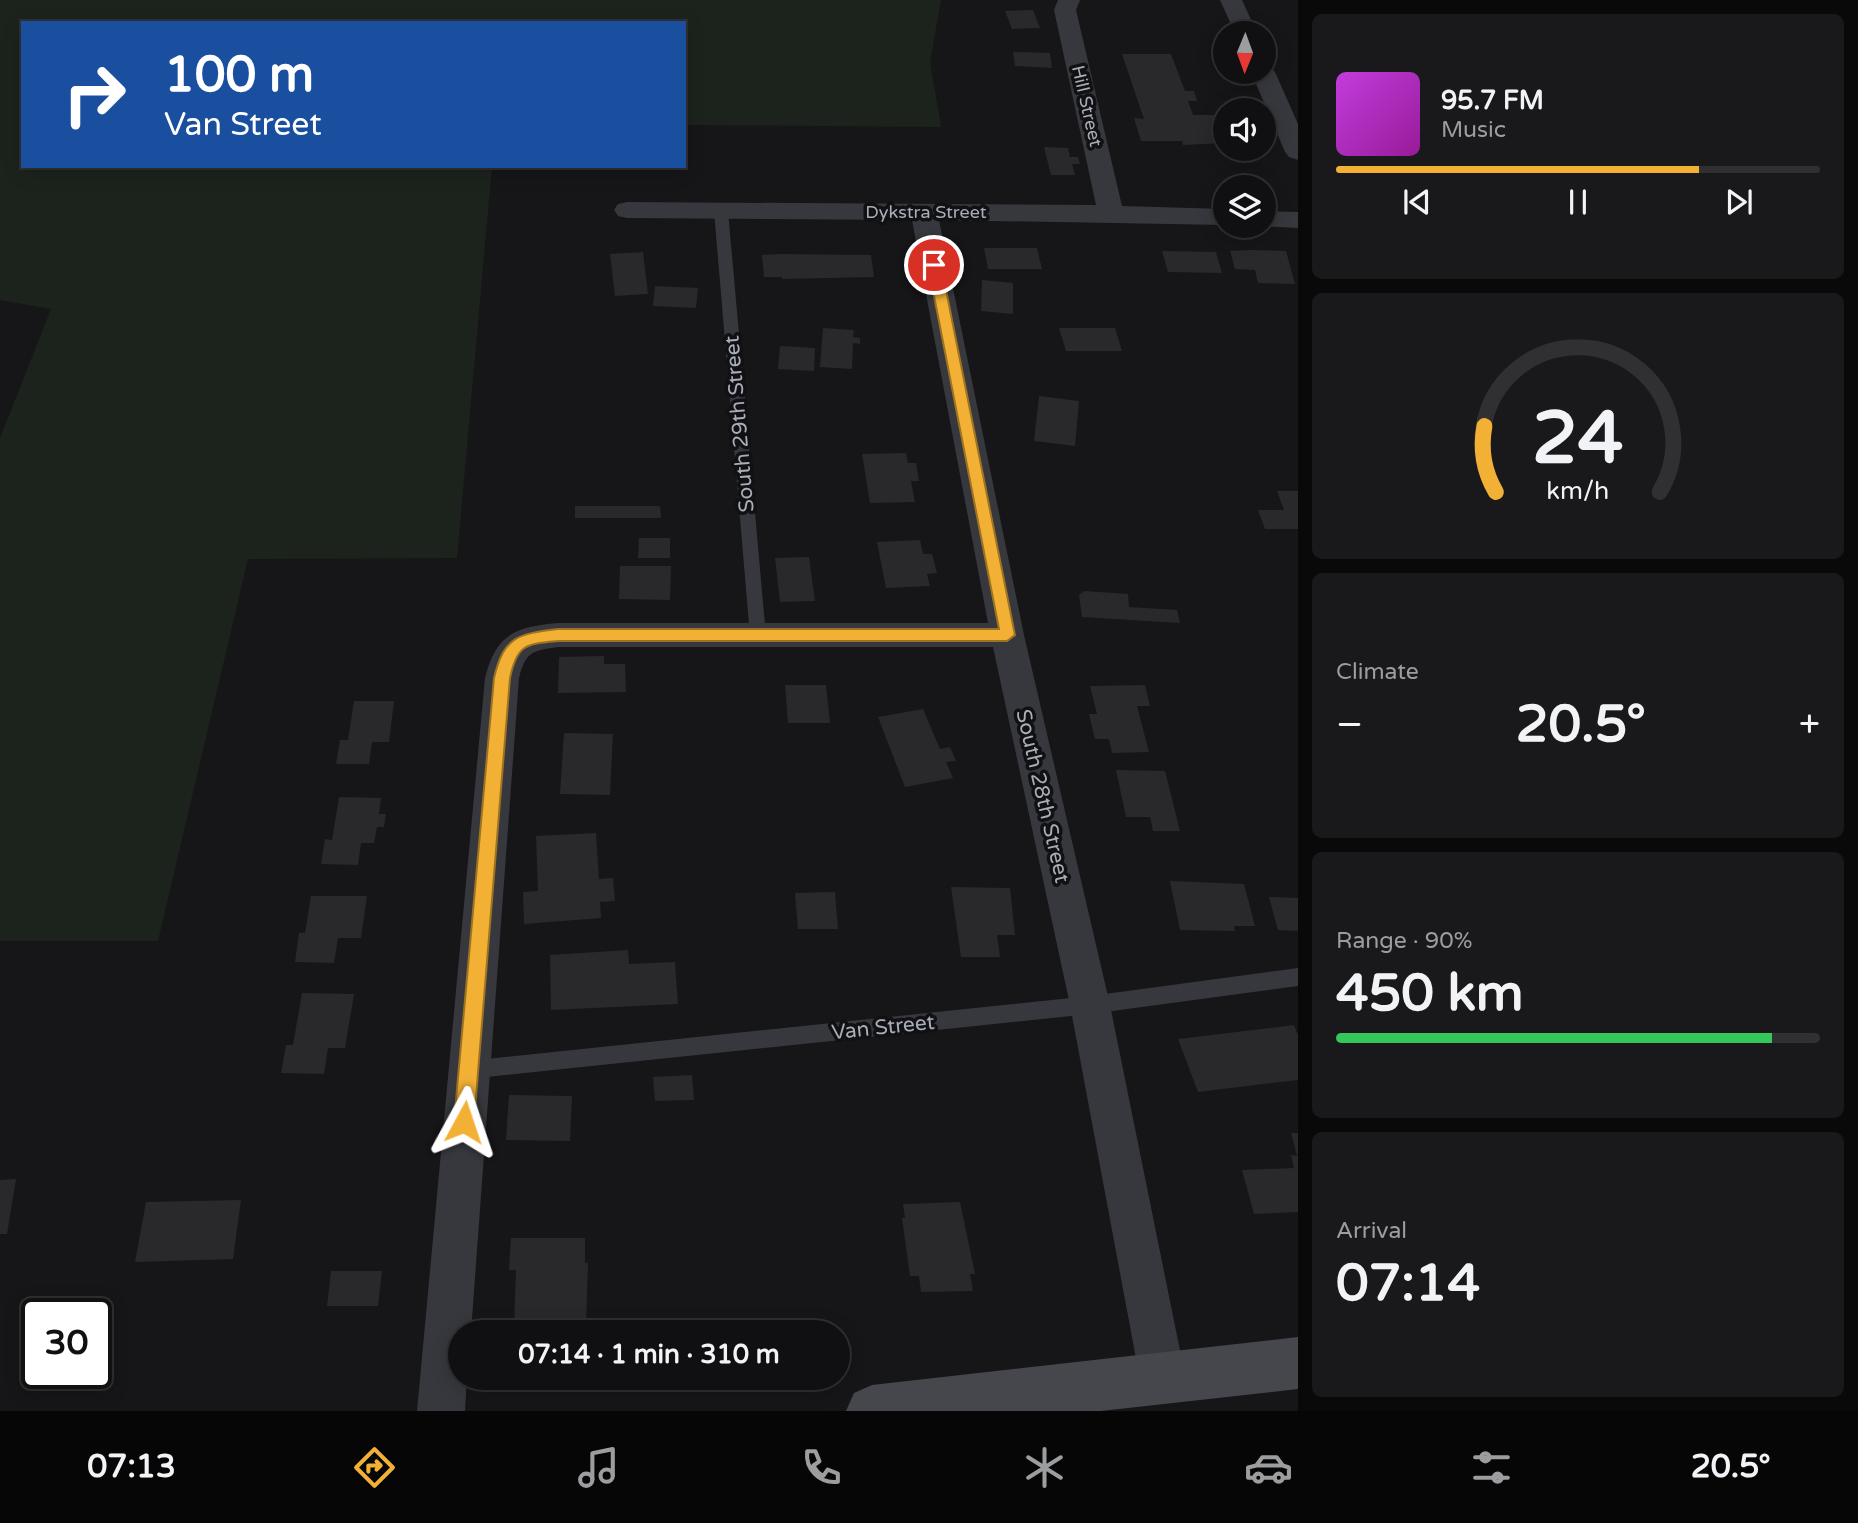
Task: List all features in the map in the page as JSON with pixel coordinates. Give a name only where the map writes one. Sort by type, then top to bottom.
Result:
[{"type":"main road","points":[[872,1411],[1298,1363]]},
{"type":"street","name":"Hill Street","points":[[1069,0],[1065,10],[1111,213]]},
{"type":"street","points":[[1231,0],[1241,21]]},
{"type":"street","points":[[1268,84],[1298,152]]},
{"type":"street","name":"Dykstra Street","points":[[627,210],[1111,213],[1213,217]]},
{"type":"street","name":"South 28th Street","points":[[924,212],[1007,635],[1090,1005],[1163,1380]]},
{"type":"street","points":[[1276,219],[1298,220]]},
{"type":"street","points":[[441,1411],[502,678],[507,657],[516,644],[533,638],[558,635],[1007,635]]},
{"type":"lane","name":"South 29th Street","points":[[721,211],[758,636]]},
{"type":"lane","name":"Van Street","points":[[468,1070],[1090,1005],[1298,977]]},
{"type":"shaded area","points":[[0,0],[941,0],[930,62],[941,127],[686,125],[686,21],[21,21],[21,168],[492,168],[457,558],[248,559],[158,941],[0,941],[0,438],[51,309],[0,300]]},
{"type":"building","points":[[1033,10],[1040,28],[1012,29],[1005,11]]},
{"type":"building","points":[[1013,52],[1050,53],[1052,68],[1015,66]]},
{"type":"building","points":[[1122,54],[1171,54],[1185,91],[1194,91],[1197,101],[1188,101],[1193,115],[1213,115],[1213,144],[1183,145],[1182,141],[1141,141],[1134,118],[1144,119]]},
{"type":"building","points":[[1044,147],[1068,148],[1070,157],[1078,157],[1080,164],[1072,164],[1075,175],[1051,175]]},
{"type":"building","points":[[984,248],[1037,248],[1042,269],[988,269]]},
{"type":"building","points":[[1162,251],[1216,252],[1222,273],[1168,272]]},
{"type":"building","points":[[1230,251],[1286,251],[1295,284],[1258,283],[1255,270],[1235,269]]},
{"type":"building","points":[[643,252],[648,294],[615,296],[610,254]]},
{"type":"building","points":[[762,255],[871,255],[874,277],[764,277]]},
{"type":"building","points":[[982,280],[1013,283],[1013,314],[981,311]]},
{"type":"building","points":[[655,286],[698,288],[696,308],[653,306]]},
{"type":"building","points":[[823,328],[854,330],[853,337],[860,338],[860,344],[853,343],[852,369],[820,367]]},
{"type":"building","points":[[1059,328],[1115,328],[1122,351],[1066,351]]},
{"type":"building","points":[[780,346],[815,348],[814,371],[778,369]]},
{"type":"building","points":[[1039,396],[1079,401],[1075,446],[1034,441]]},
{"type":"building","points":[[906,453],[908,463],[916,463],[919,481],[911,481],[915,502],[870,503],[862,454]]},
{"type":"building","points":[[1277,491],[1298,491],[1298,529],[1265,529],[1258,510],[1284,510]]},
{"type":"building","points":[[575,506],[660,506],[661,518],[575,518]]},
{"type":"building","points":[[639,538],[670,538],[670,558],[638,558]]},
{"type":"building","points":[[920,540],[923,554],[932,554],[937,573],[927,574],[930,586],[886,588],[877,542]]},
{"type":"building","points":[[809,557],[815,601],[780,602],[775,558]]},
{"type":"building","points":[[620,566],[671,566],[670,600],[619,599]]},
{"type":"building","points":[[1084,591],[1128,594],[1129,607],[1177,610],[1180,623],[1082,617],[1079,595]]},
{"type":"building","points":[[604,656],[604,664],[625,664],[626,692],[558,693],[559,657]]},
{"type":"building","points":[[785,685],[826,685],[830,723],[788,723]]},
{"type":"building","points":[[1145,685],[1150,706],[1137,706],[1149,752],[1112,753],[1109,739],[1095,739],[1089,714],[1097,714],[1090,686]]},
{"type":"building","points":[[354,701],[394,701],[389,742],[372,742],[369,764],[336,764],[340,740],[348,740]]},
{"type":"building","points":[[923,709],[940,749],[950,747],[956,761],[946,762],[953,778],[905,787],[878,717]]},
{"type":"building","points":[[564,733],[613,734],[610,795],[560,794]]},
{"type":"building","points":[[1116,770],[1165,771],[1180,831],[1153,831],[1150,817],[1126,817]]},
{"type":"building","points":[[339,797],[381,798],[379,814],[386,814],[384,827],[377,827],[374,843],[361,843],[358,865],[321,864],[325,839],[332,840]]},
{"type":"building","points":[[596,833],[599,879],[613,878],[615,901],[600,902],[601,918],[524,924],[523,892],[538,891],[536,836]]},
{"type":"building","points":[[1170,881],[1244,884],[1255,926],[1234,926],[1235,931],[1180,930]]},
{"type":"building","points":[[951,887],[1010,888],[1015,935],[997,935],[1000,957],[961,957]]},
{"type":"building","points":[[835,892],[838,929],[798,929],[795,893]]},
{"type":"building","points":[[311,896],[367,896],[361,938],[338,938],[334,963],[295,962],[299,933],[305,933]]},
{"type":"building","points":[[1269,897],[1298,898],[1298,931],[1278,930]]},
{"type":"building","points":[[628,950],[629,964],[675,962],[678,1004],[551,1010],[550,955]]},
{"type":"building","points":[[302,993],[354,994],[345,1048],[328,1048],[324,1074],[281,1073],[286,1045],[293,1045]]},
{"type":"building","points":[[1294,1025],[1298,1035],[1298,1080],[1198,1092],[1178,1039]]},
{"type":"building","points":[[692,1075],[694,1100],[655,1101],[653,1077]]},
{"type":"building","points":[[509,1095],[572,1096],[570,1141],[506,1140]]},
{"type":"building","points":[[1291,1133],[1298,1133],[1298,1212],[1254,1214],[1242,1170],[1294,1168],[1291,1155],[1297,1156]]},
{"type":"building","points":[[16,1179],[7,1234],[0,1234],[0,1180]]},
{"type":"building","points":[[241,1200],[233,1259],[135,1262],[146,1202]]},
{"type":"building","points":[[960,1202],[975,1274],[970,1274],[973,1291],[921,1292],[919,1276],[910,1276],[902,1218],[905,1218],[903,1204]]},
{"type":"building","points":[[511,1238],[585,1238],[585,1263],[588,1263],[586,1320],[514,1320],[516,1270],[509,1270]]},
{"type":"building","points":[[331,1271],[382,1271],[378,1306],[327,1306]]},
{"type":"route","points":[[464,1122],[502,678],[507,657],[516,644],[533,638],[558,635],[1007,635],[934,265]]}]
